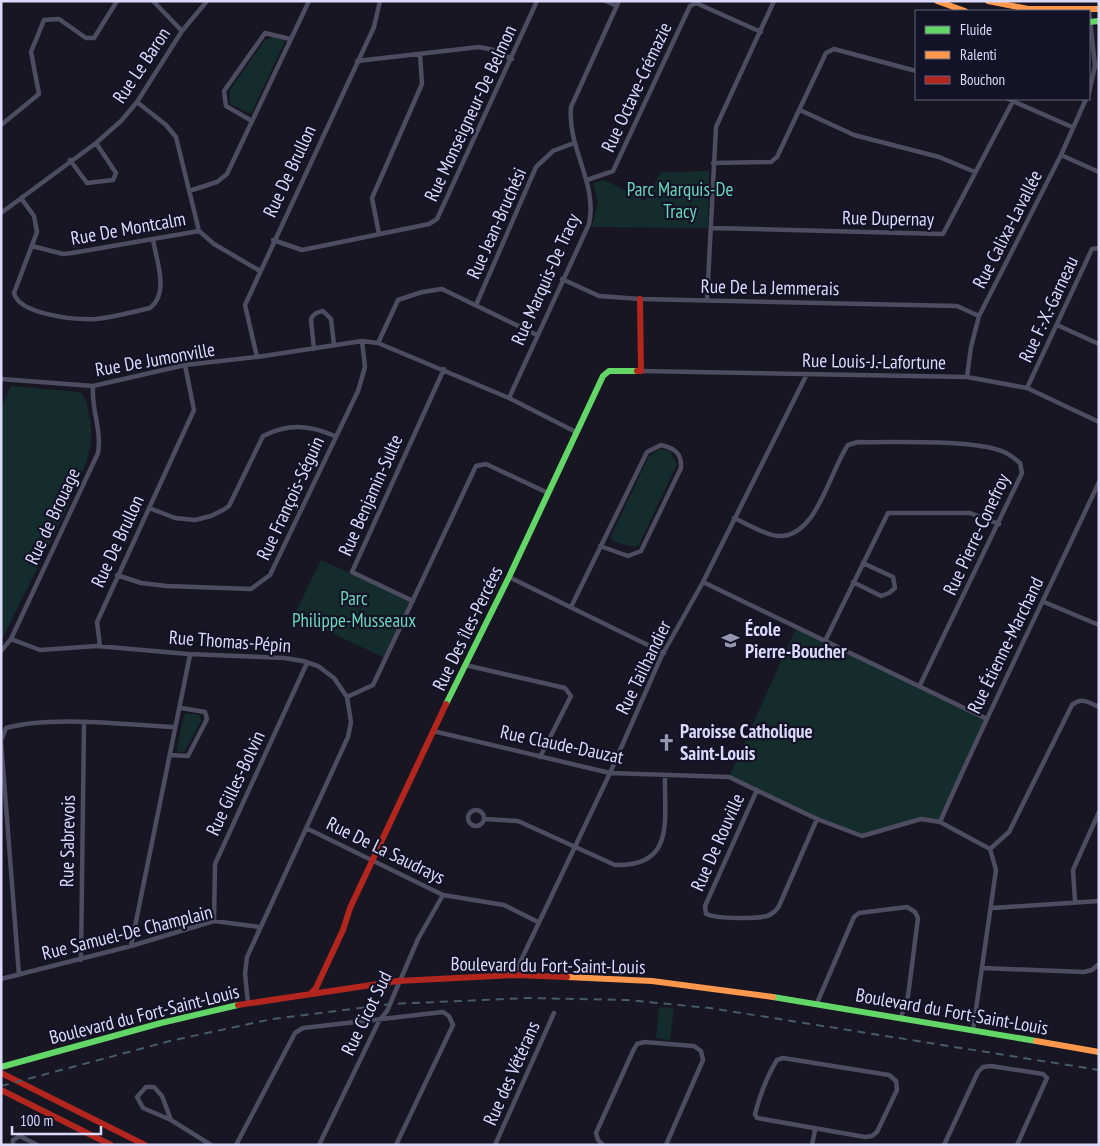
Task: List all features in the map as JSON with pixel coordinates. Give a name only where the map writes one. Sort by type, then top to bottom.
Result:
[{"type":"main road","points":[[937,1],[962,10]]},
{"type":"main road","points":[[988,1],[1028,9],[1099,9]]},
{"type":"main road","points":[[1090,22],[1099,22]]},
{"type":"main road","points":[[640,299],[641,371]]},
{"type":"main road","name":"Rue Des îles-Percées","points":[[310,994],[320,980],[343,930],[350,908],[603,376],[609,370],[641,371]]},
{"type":"main road","name":"Boulevard du Fort-Saint-Louis","points":[[5,1066],[248,1003],[398,981],[514,975],[652,981],[817,1003],[1099,1052]]},
{"type":"main road","points":[[1,1073],[145,1145]]},
{"type":"main road","points":[[1,1090],[109,1144]]},
{"type":"street","points":[[2,124],[39,94],[31,52],[44,20],[59,20],[86,38],[94,38],[117,1]]},
{"type":"street","points":[[152,1],[182,31]]},
{"type":"street","name":"Rue Le Baron","points":[[1,213],[70,160],[96,143],[121,121],[137,102],[182,31],[207,1]]},
{"type":"street","points":[[189,191],[217,182],[227,174],[309,1]]},
{"type":"street","name":"Rue De Brullon","points":[[257,357],[245,305],[273,240],[374,28],[380,1]]},
{"type":"street","name":"Rue Monseigneur-De Belmon","points":[[273,240],[302,250],[429,224],[437,219],[537,1]]},
{"type":"street","points":[[606,1],[618,4]]},
{"type":"street","points":[[707,301],[716,128],[774,1]]},
{"type":"street","name":"Rue Octave-Crémazie","points":[[586,180],[613,171],[690,6],[696,3],[761,32]]},
{"type":"street","name":"Rue Marquis-De Tracy","points":[[509,398],[562,279],[589,224],[592,203],[574,143],[570,119],[571,107],[618,4]]},
{"type":"street","points":[[1090,22],[1095,66],[1090,88]]},
{"type":"street","points":[[252,120],[226,106],[224,91],[265,33],[290,39]]},
{"type":"street","points":[[358,61],[479,47],[494,50],[512,59]]},
{"type":"street","points":[[713,164],[771,162],[777,156],[826,53],[834,49],[915,71]]},
{"type":"street","points":[[379,234],[372,198],[422,84],[420,54]]},
{"type":"street","points":[[1011,100],[1072,127]]},
{"type":"street","name":"Rue Dupernay","points":[[711,228],[943,234],[1011,100]]},
{"type":"street","name":"Rue Calixa-Lavallée","points":[[967,377],[971,347],[979,316],[1061,155],[1086,100]]},
{"type":"street","points":[[137,102],[166,125],[176,138],[200,231],[214,244],[260,271]]},
{"type":"street","points":[[800,110],[854,135],[939,157],[975,172]]},
{"type":"street","points":[[70,160],[87,183],[113,180],[116,173],[96,143]]},
{"type":"street","name":"Rue Jean-Bruchési","points":[[476,305],[536,167],[553,151],[574,143]]},
{"type":"street","points":[[1061,155],[1099,172]]},
{"type":"street","points":[[21,198],[36,221],[37,232],[14,293],[20,303],[41,313],[97,319],[150,308],[157,303],[161,292],[152,239]]},
{"type":"street","name":"Rue De Montcalm","points":[[32,246],[63,254],[200,231]]},
{"type":"street","name":"Rue F.-X.-Garneau","points":[[1027,388],[1092,249],[1099,248]]},
{"type":"street","name":"Rue De La Jemmerais","points":[[562,279],[599,296],[707,301],[957,306],[979,316]]},
{"type":"street","points":[[378,342],[398,300],[422,292],[442,289],[537,335]]},
{"type":"street","points":[[314,348],[311,320],[312,316],[323,311],[331,319],[334,345]]},
{"type":"street","points":[[1057,325],[1099,344]]},
{"type":"street","name":"Rue De Jumonville","points":[[1,379],[93,386],[185,365],[257,357],[362,341],[378,342],[509,398],[576,432]]},
{"type":"street","name":"Rue François-Séguin","points":[[117,575],[141,583],[166,586],[251,589],[270,576],[358,391],[363,375],[365,358],[362,341]]},
{"type":"street","name":"Rue De Brullon","points":[[100,646],[97,622],[194,410],[185,365]]},
{"type":"street","name":"Rue Benjamin-Sulte","points":[[413,601],[352,572],[444,369]]},
{"type":"street","name":"Rue Louis-J.-Lafortune","points":[[641,371],[806,376],[967,377],[1027,388],[1099,422]]},
{"type":"street","name":"Rue Tailhandier","points":[[514,975],[610,773],[664,653],[703,582],[806,376]]},
{"type":"street","name":"Rue de Brouage","points":[[1,651],[11,639],[98,453],[99,428],[93,400],[93,386]]},
{"type":"street","points":[[149,508],[175,518],[195,520],[211,516],[229,506],[263,436],[289,426],[316,428],[335,436]]},
{"type":"street","name":"Rue Pierre-Conefroy","points":[[734,518],[775,536],[785,536],[804,527],[811,518],[840,456],[848,445],[858,442],[958,444],[990,448],[1007,453],[1020,463],[1022,473],[920,686]]},
{"type":"street","points":[[570,607],[600,546],[647,452],[661,444],[673,448],[679,454],[681,468],[641,550],[628,556],[600,546]]},
{"type":"street","points":[[347,697],[373,685],[476,466],[486,464],[548,493]]},
{"type":"street","name":"Rue Étienne-Marchand","points":[[940,822],[985,718],[1044,602],[1099,482]]},
{"type":"street","points":[[825,641],[888,513],[970,513],[999,524]]},
{"type":"street","points":[[853,582],[881,596],[889,593],[894,588],[893,576],[863,563]]},
{"type":"street","points":[[509,577],[664,653]]},
{"type":"street","points":[[703,582],[985,718]]},
{"type":"street","points":[[1044,602],[1099,625]]},
{"type":"street","name":"Rue Thomas-Pépin","points":[[11,639],[40,650],[100,646],[190,655],[284,658],[318,666],[334,678],[347,697],[351,722],[348,737],[247,957],[245,974],[248,1003]]},
{"type":"street","points":[[131,946],[174,728],[181,708],[190,655]]},
{"type":"street","name":"Rue Gilles-Bolvin","points":[[214,921],[215,864],[307,663]]},
{"type":"street","points":[[465,665],[565,688],[570,692],[571,696],[540,756]]},
{"type":"street","points":[[973,1030],[996,870],[990,849],[1009,832],[1072,705],[1077,700],[1083,700],[1099,707]]},
{"type":"street","points":[[170,755],[188,756],[207,719],[205,712],[181,708]]},
{"type":"street","points":[[19,974],[1,740],[6,728],[19,724],[84,722],[174,728]]},
{"type":"street","name":"Rue Sabrevois","points":[[80,960],[84,722]]},
{"type":"street","name":"Rue Claude-Dauzat","points":[[433,731],[610,773],[729,777],[817,819],[862,836],[921,819],[940,822],[990,849]]},
{"type":"street","points":[[484,819],[518,821],[615,865],[633,865],[652,857],[660,847],[664,835],[665,775]]},
{"type":"street","name":"Rue De Rouville","points":[[757,790],[705,906],[706,914],[722,917],[766,917],[774,914],[817,819]]},
{"type":"street","points":[[1075,901],[1073,870],[1099,812]]},
{"type":"street","name":"Rue De La Saudrays","points":[[306,828],[443,895],[504,905],[538,922]]},
{"type":"street","name":"Rue Cicot Sud","points":[[319,1145],[379,1021],[387,1011],[398,981],[418,939],[443,895]]},
{"type":"street","points":[[992,908],[1075,901],[1099,901]]},
{"type":"street","points":[[817,1003],[854,916],[907,907],[915,912],[918,918],[908,996],[901,1017]]},
{"type":"street","name":"Rue Samuel-De Champlain","points":[[1,979],[80,960],[214,921],[260,927]]},
{"type":"street","points":[[983,968],[1084,972],[1092,970],[1099,964]]},
{"type":"street","points":[[236,1145],[295,1034],[303,1028],[379,1021],[443,1012],[449,1016],[453,1025],[396,1145]]},
{"type":"street","name":"Rue des Vétérans","points":[[495,1145],[554,1013]]},
{"type":"street","points":[[603,1145],[598,1140],[596,1133],[633,1051],[637,1044],[644,1042],[694,1046],[701,1051],[703,1060],[666,1145]]},
{"type":"street","points":[[783,1058],[889,1076],[896,1081],[897,1090],[877,1132],[872,1136],[866,1138],[815,1130],[761,1121],[754,1114],[777,1060],[783,1058]]},
{"type":"street","points":[[944,1145],[978,1072],[983,1067],[991,1066],[1040,1074],[1047,1078],[1017,1145]]},
{"type":"street","points":[[171,1120],[162,1096],[154,1087],[146,1087],[137,1097],[144,1108],[171,1120],[211,1145]]},
{"type":"street","points":[[812,1145],[815,1130]]},
{"type":"street","points":[[13,1145],[13,1140],[20,1136],[37,1145]]},
{"type":"green space","points":[[273,37],[285,41],[251,114],[230,104],[230,90],[265,40]]},
{"type":"green space","name":"Parc Marquis-De Tracy","points":[[709,171],[708,228],[592,227],[598,203],[593,183],[605,180],[645,201],[661,172]]},
{"type":"green space","points":[[11,386],[80,392],[87,405],[91,439],[87,460],[67,503],[69,504],[1,641],[1,408]]},
{"type":"green space","points":[[660,449],[670,451],[677,464],[639,545],[635,547],[614,542],[611,538],[613,532],[649,456]]},
{"type":"green space","name":"Parc Philippe-Musseaux","points":[[321,560],[413,601],[387,659],[315,625],[290,624]]},
{"type":"green space","points":[[796,628],[985,718],[940,822],[921,819],[862,836],[817,819],[729,777]]},
{"type":"green space","points":[[188,713],[199,715],[201,721],[185,751],[178,753],[177,748],[184,715]]},
{"type":"green space","points":[[659,1007],[674,1008],[670,1040],[656,1038]]},
{"type":"railway","points":[[1,1086],[170,1041],[272,1019],[391,1004],[528,998],[627,1000],[710,1008],[1099,1070]]},
{"type":"traffic: fast","points":[[1090,22],[1099,21]]},
{"type":"traffic: fast","points":[[446,704],[509,577],[603,376],[609,371],[637,371]]},
{"type":"traffic: fast","points":[[773,997],[1036,1041]]},
{"type":"traffic: fast","points":[[1,1067],[161,1023],[238,1005]]},
{"type":"traffic: slow","points":[[937,1],[962,10]]},
{"type":"traffic: slow","points":[[988,1],[1028,9],[1099,9]]},
{"type":"traffic: slow","points":[[567,977],[652,981],[773,997]]},
{"type":"traffic: slow","points":[[1036,1041],[1099,1052]]},
{"type":"traffic: jam","points":[[637,371],[641,371],[640,299]]},
{"type":"traffic: jam","points":[[310,994],[316,988],[343,930],[350,908],[446,704]]},
{"type":"traffic: jam","points":[[238,1005],[398,981],[514,975],[567,977]]},
{"type":"traffic: jam","points":[[1,1073],[145,1145]]},
{"type":"traffic: jam","points":[[1,1090],[111,1145]]},
{"type":"place","name":"École Pierre-Boucher","points":[[731,640]]},
{"type":"place","name":"Paroisse Catholique Saint-Louis","points":[[666,742]]}]
